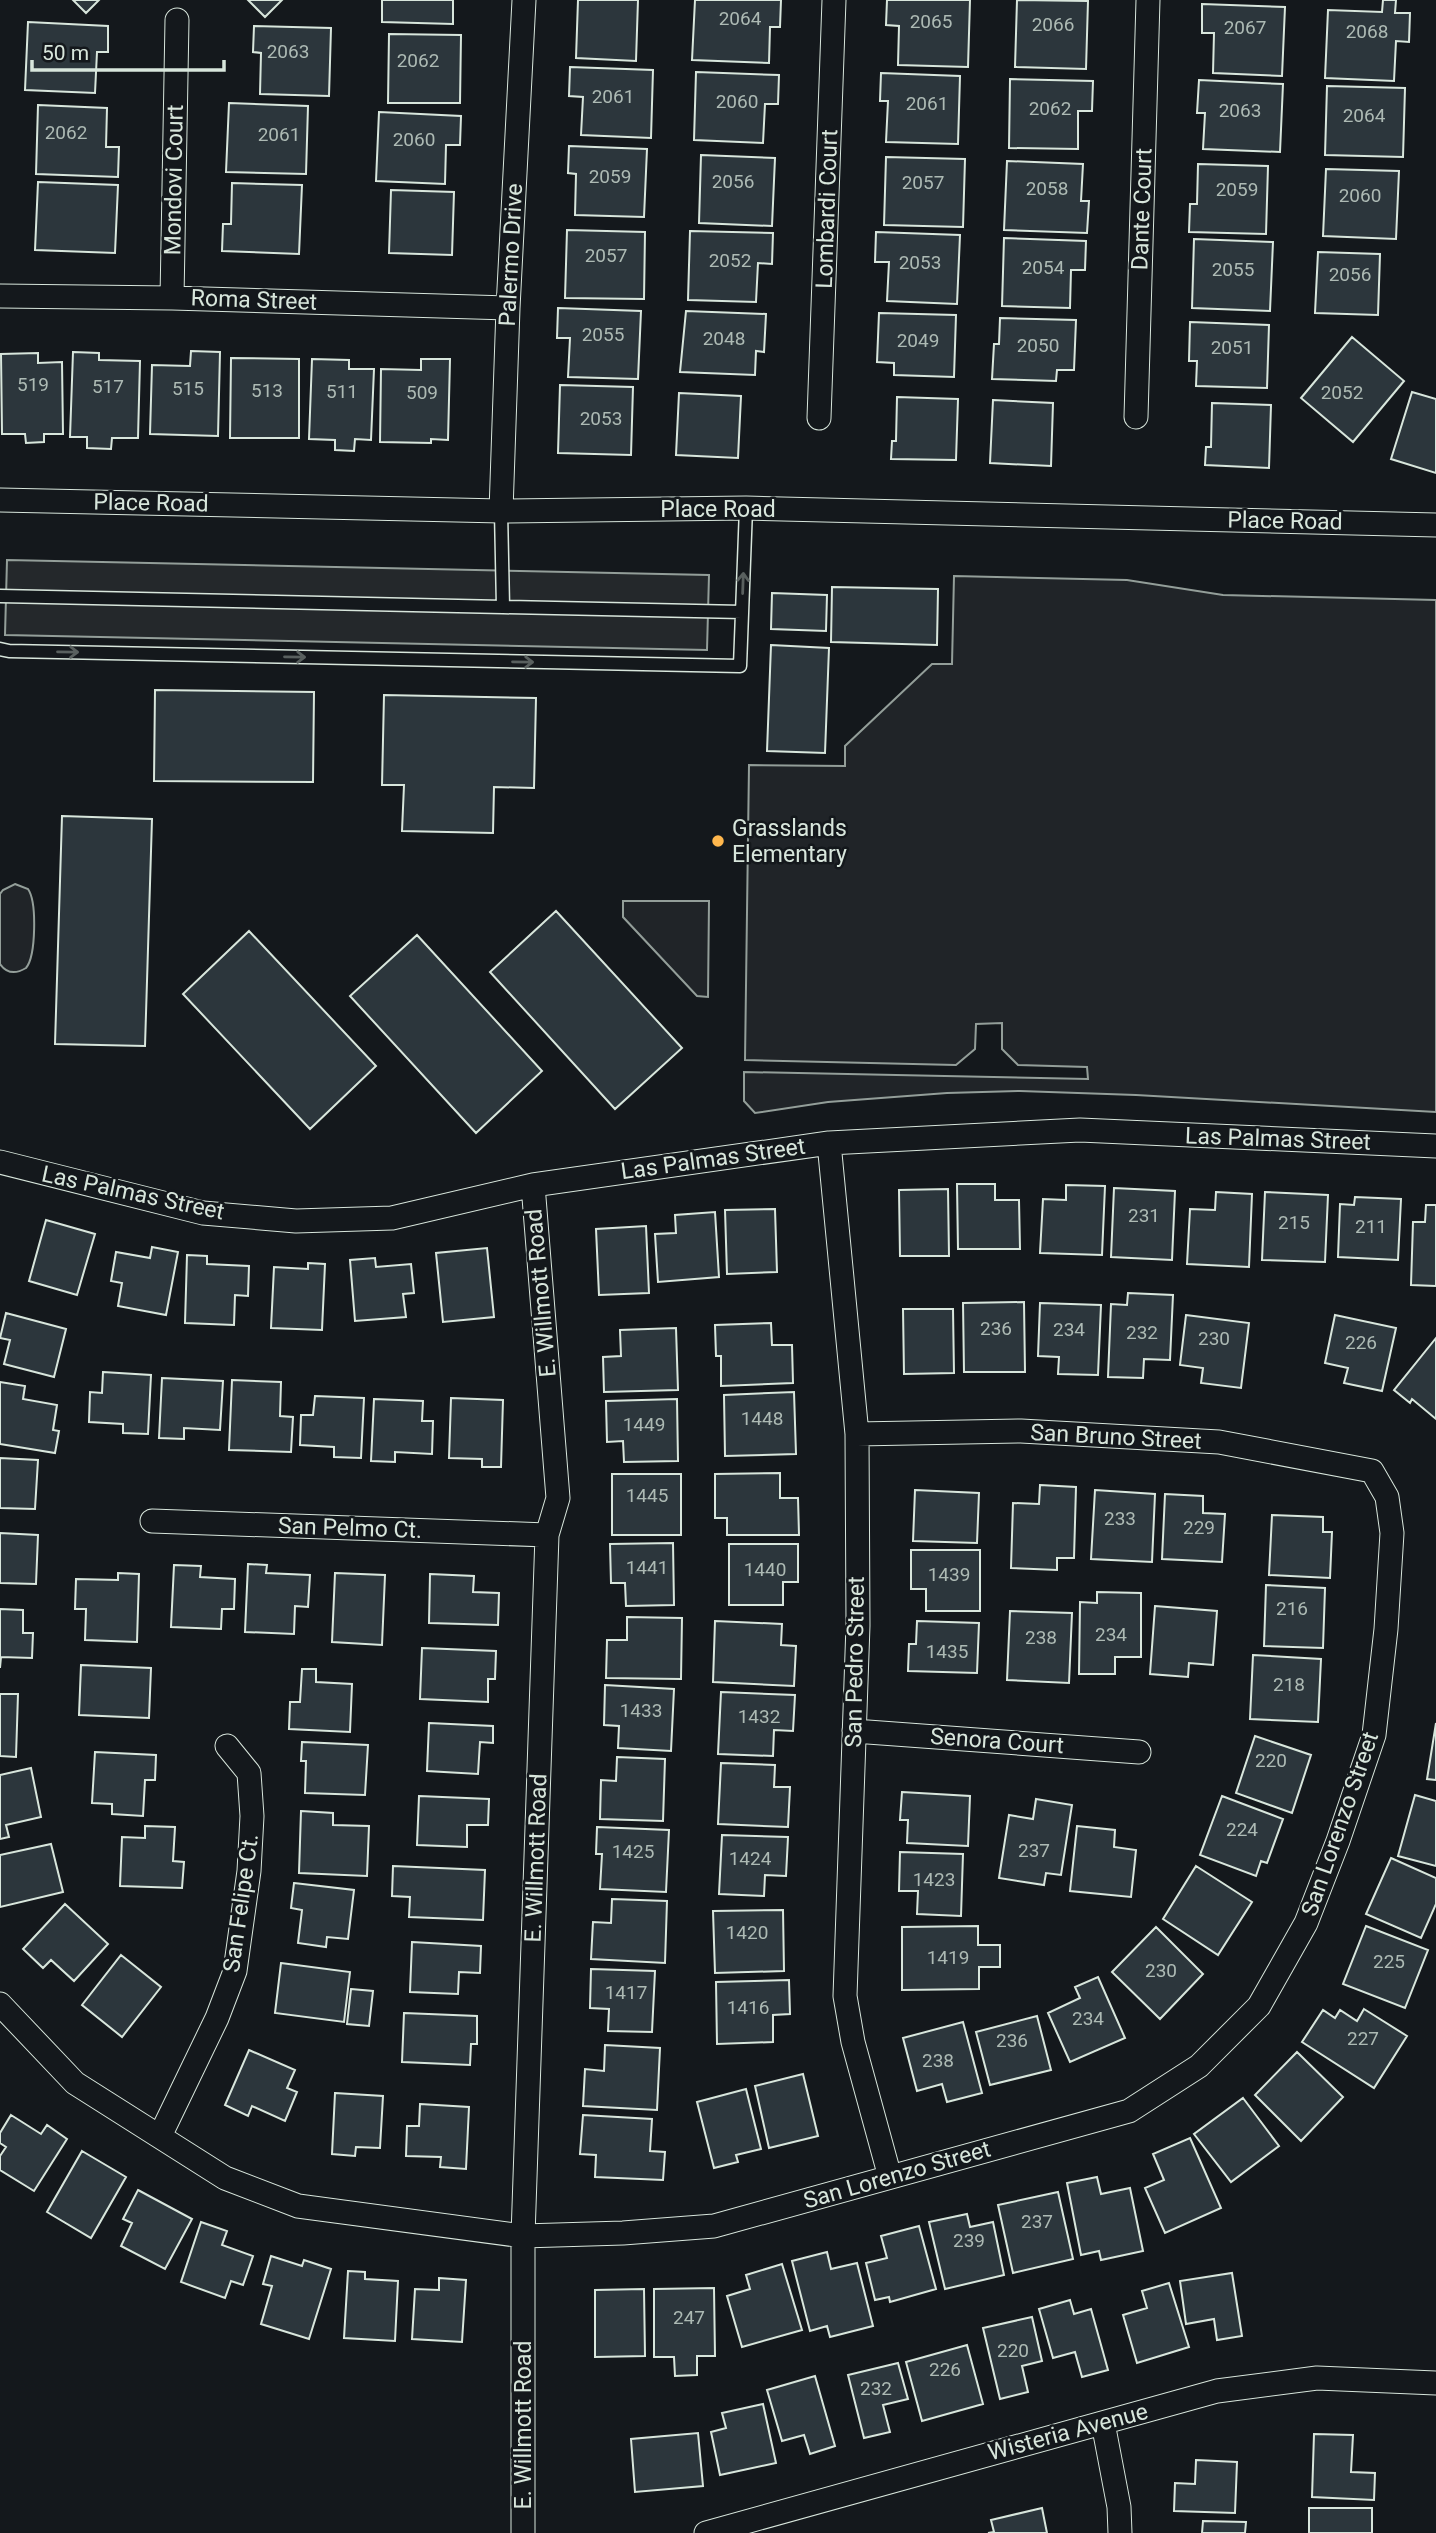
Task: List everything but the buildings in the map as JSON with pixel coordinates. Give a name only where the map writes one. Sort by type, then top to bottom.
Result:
[{"type":"street","name":"Palermo Drive","points":[[501,511],[508,308],[524,0]]},
{"type":"street","name":"Lombardi Court","points":[[819,418],[834,0]]},
{"type":"street","name":"Dante Court","points":[[1136,418],[1148,0]]},
{"type":"street","name":"Mondovi Court","points":[[172,298],[177,20]]},
{"type":"street","name":"Roma Street","points":[[0,296],[508,308]]},
{"type":"street","name":"Place Road","points":[[0,500],[501,511],[746,508],[1436,525]]},
{"type":"street","name":"Las Palmas Street","points":[[2,1170],[203,1213],[296,1221],[392,1218],[533,1185],[829,1143],[1080,1130],[1436,1146]]},
{"type":"street","name":"San Pedro Street","points":[[829,1143],[857,1434],[858,1625],[845,1996],[853,2042],[890,2177]]},
{"type":"street","name":"E. Willmott Road","points":[[523,2533],[523,2236],[547,1535],[558,1498],[533,1185]]},
{"type":"street","name":"San Bruno Street","points":[[857,1434],[1021,1431],[1219,1442],[1373,1471]]},
{"type":"street","name":"San Lorenzo Street","points":[[0,2004],[75,2082],[225,2178],[298,2206],[523,2236],[622,2233],[715,2226],[1129,2110],[1199,2066],[1259,2006],[1306,1923],[1338,1840],[1374,1735],[1386,1629],[1392,1534],[1387,1497],[1373,1471]]},
{"type":"street","name":"San Pelmo Ct.","points":[[152,1521],[547,1535]]},
{"type":"street","name":"Senora Court","points":[[854,1731],[1139,1752]]},
{"type":"street","name":"San Felipe Ct.","points":[[160,2136],[217,2018],[234,1970],[249,1871],[252,1816],[249,1773],[227,1745]]},
{"type":"street","name":"Wisteria Avenue","points":[[706,2533],[746,2527],[1217,2391],[1317,2378],[1436,2383]]},
{"type":"street","points":[[1103,2423],[1119,2507],[1120,2533]]},
{"type":"lane","points":[[0,649],[23,652],[740,666],[746,508]]},
{"type":"lane","points":[[501,511],[503,607]]},
{"type":"lane","points":[[0,596],[742,612]]},
{"type":"shaded area","points":[[7,560],[709,575],[707,650],[5,635]]},
{"type":"shaded area","points":[[954,576],[1127,580],[1223,595],[1436,600],[1436,1112],[1020,1091],[947,1093],[828,1102],[755,1113],[744,1101],[744,1072],[1088,1079],[1087,1067],[1018,1065],[1002,1049],[1002,1023],[976,1024],[975,1049],[956,1065],[745,1060],[749,765],[845,766],[845,746],[932,664],[952,664]]},
{"type":"shaded area","points":[[15,884],[28,889],[31,896],[34,929],[32,952],[26,968],[12,972],[0,964],[0,894]]},
{"type":"shaded area","points":[[623,901],[709,901],[708,997],[697,996],[623,917]]},
{"type":"place","name":"Grasslands Elementary","points":[[718,841]]}]
